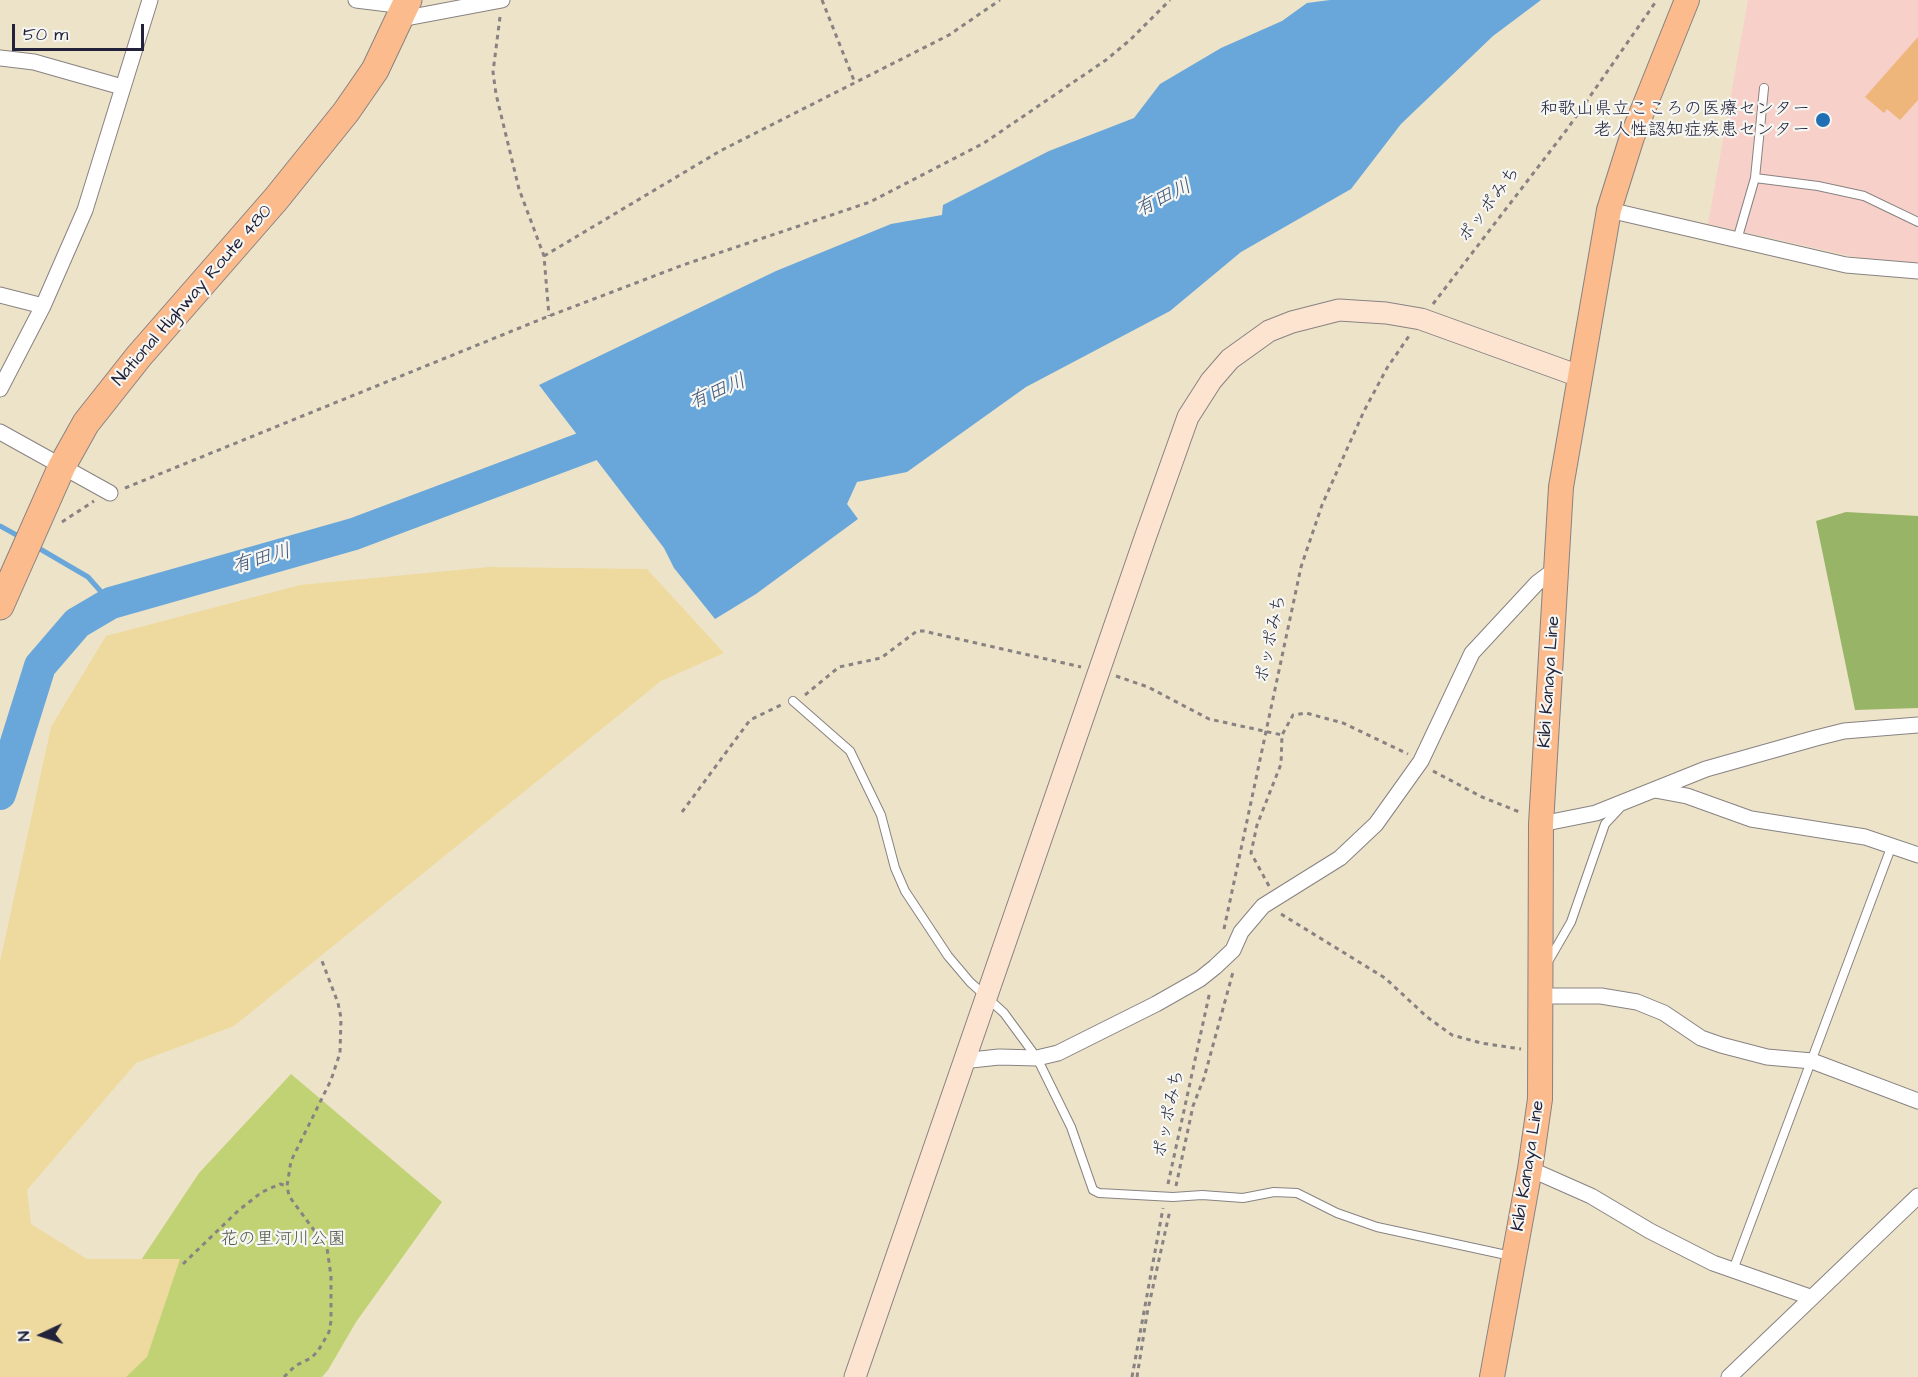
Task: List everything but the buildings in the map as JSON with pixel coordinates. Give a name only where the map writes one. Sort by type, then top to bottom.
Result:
[{"type":"highway","name":"National Highway Route 480","points":[[0,606],[62,466],[86,423],[139,356],[276,199],[346,112],[375,70],[405,8]]},
{"type":"main road","name":"Kibi Kanaya Line","points":[[1492,1377],[1530,1169],[1540,1099],[1541,822],[1561,487],[1609,210],[1632,137],[1687,0]]},
{"type":"street","points":[[0,389],[43,306],[85,210],[150,0]]},
{"type":"street","points":[[356,0],[405,8],[502,5]]},
{"type":"street","points":[[0,58],[34,62],[122,87]]},
{"type":"street","points":[[1609,210],[1846,265],[1918,271]]},
{"type":"street","points":[[0,295],[43,306]]},
{"type":"street","points":[[855,1377],[962,1061],[1188,417],[1211,381],[1230,359],[1269,330],[1339,310],[1386,313],[1421,319],[1579,376]]},
{"type":"street","points":[[0,432],[110,494]]},
{"type":"street","points":[[962,1061],[999,1057],[1037,1058],[1058,1053],[1156,1004],[1200,979],[1215,967],[1233,950],[1241,932],[1252,917],[1270,901],[1340,858],[1376,824],[1421,761],[1472,653],[1537,583],[1557,568]]},
{"type":"street","points":[[1541,822],[1562,822],[1627,802],[1706,770],[1844,731],[1918,725]]},
{"type":"street","points":[[1653,790],[1680,794],[1776,825],[1864,837],[1918,855]]},
{"type":"street","points":[[1541,988],[1637,1002],[1664,1013],[1701,1038],[1721,1046],[1767,1057],[1812,1061],[1918,1101]]},
{"type":"street","points":[[1530,1169],[1592,1196],[1650,1231],[1713,1263],[1810,1297]]},
{"type":"street","points":[[1729,1377],[1918,1196]]},
{"type":"lane","points":[[1737,240],[1755,178],[1764,88]]},
{"type":"lane","points":[[1755,178],[1818,186],[1864,196],[1918,222]]},
{"type":"lane","points":[[793,701],[850,751],[881,815],[895,868],[905,891],[948,956],[1004,1013],[1037,1058],[1071,1127],[1093,1190],[1099,1193],[1252,1198],[1274,1192],[1297,1193],[1338,1213],[1377,1227],[1514,1256]]},
{"type":"lane","points":[[1541,988],[1553,952],[1571,922],[1605,824],[1627,802]]},
{"type":"lane","points":[[1733,1270],[1892,845]]},
{"type":"path","points":[[822,0],[855,83]]},
{"type":"path","points":[[544,256],[720,151],[949,35],[1000,0]]},
{"type":"path","points":[[57,526],[86,505],[110,494],[549,316],[683,265],[870,202],[984,143],[1106,60],[1130,40],[1170,0]]},
{"type":"path","name":"ポッポみち","points":[[1223,933],[1301,567],[1322,505],[1387,368],[1421,319],[1568,128],[1657,0]]},
{"type":"path","points":[[502,5],[493,72],[496,94],[519,189],[544,256],[549,316]]},
{"type":"path","points":[[682,812],[750,720],[761,713],[793,701],[839,667],[881,658],[917,632],[923,631],[1098,671],[1148,687],[1209,719],[1282,735]]},
{"type":"path","points":[[1541,822],[1452,782],[1421,761],[1343,723],[1306,713],[1293,715],[1282,735],[1281,764],[1257,825],[1251,853],[1266,877],[1272,908],[1385,978],[1427,1017],[1452,1035],[1481,1043],[1541,1051]]},
{"type":"path","points":[[1137,1377],[1170,1196],[1193,1106],[1204,1078],[1231,986],[1234,967],[1233,950]]},
{"type":"path","points":[[284,1377],[295,1366],[318,1351],[329,1332],[331,1321],[331,1276],[327,1248],[289,1196],[287,1186],[291,1161],[331,1080],[340,1053],[341,1017],[322,962]]},
{"type":"path","name":"ポッポみち","points":[[1132,1377],[1215,967]]},
{"type":"path","points":[[183,1264],[239,1210],[262,1192],[280,1184],[287,1186]]},
{"type":"shaded area","name":"和歌山県立こころの医療センター 老人性認知症疾患センター","points":[[1748,0],[1918,0],[1918,264],[1855,257],[1708,224]]},
{"type":"green space","points":[[1846,512],[1918,516],[1918,708],[1855,710],[1816,521]]},
{"type":"green space","name":"花の里河川公園","points":[[291,1074],[442,1202],[356,1322],[328,1370],[322,1377],[73,1377],[100,1322],[199,1173]]},
{"type":"sand","points":[[489,567],[647,569],[724,653],[661,681],[234,1026],[136,1063],[27,1190],[31,1224],[87,1259],[180,1259],[147,1357],[126,1377],[0,1377],[0,962],[51,727],[106,636],[300,585]]},
{"type":"water","points":[[1330,0],[1541,0],[1493,36],[1401,124],[1351,189],[1241,252],[1170,311],[1026,387],[907,472],[857,482],[847,504],[858,519],[756,594],[715,619],[674,568],[664,548],[539,385],[776,271],[891,224],[942,215],[943,205],[1049,151],[1134,118],[1160,84],[1221,48],[1282,21],[1307,3]]},
{"type":"waterway","name":"有田川","points":[[0,794],[40,666],[77,623],[111,603],[354,534],[626,432]]},
{"type":"waterway","points":[[0,526],[22,538]]},
{"type":"waterway","points":[[35,546],[88,577],[111,603]]},
{"type":"place","name":"和歌山県立こころの医療センター 老人性認知症疾患センター","points":[[1823,120]]}]
